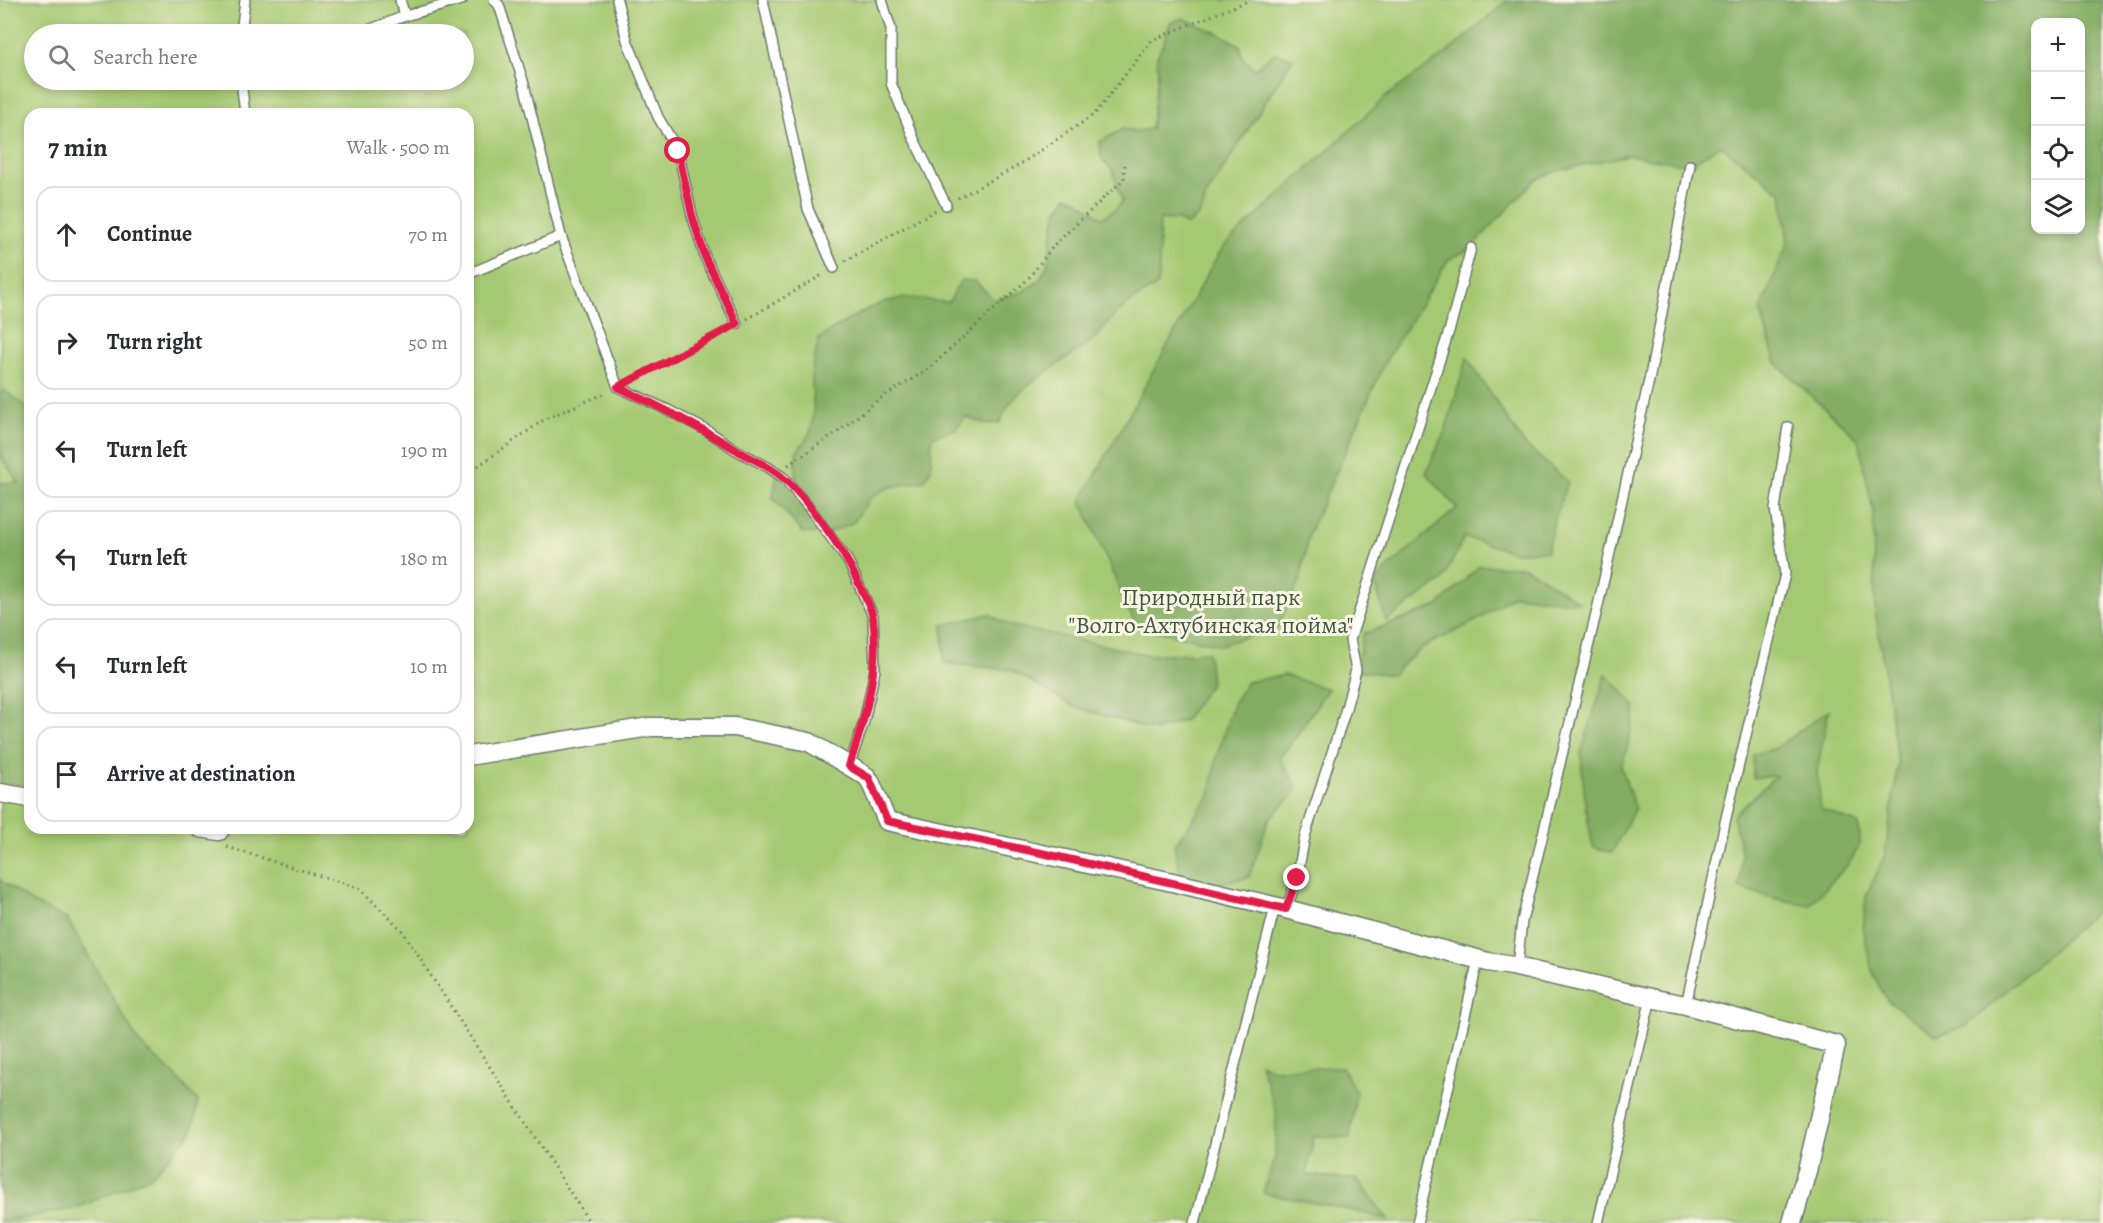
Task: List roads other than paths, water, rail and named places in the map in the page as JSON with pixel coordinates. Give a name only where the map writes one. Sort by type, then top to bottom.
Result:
[{"type":"street","points":[[474,755],[650,726],[735,727],[809,742],[869,778],[887,821],[1046,854],[1281,908],[1478,960],[1686,1005],[1836,1045],[1807,1171],[1792,1223]]},
{"type":"street","points":[[0,793],[24,797]]},
{"type":"lane","points":[[242,24],[245,0]]},
{"type":"lane","points":[[400,0],[405,16]]},
{"type":"lane","points":[[384,24],[462,0]]},
{"type":"lane","points":[[494,0],[499,5],[524,84],[561,236],[618,387],[708,431],[784,478],[812,510],[848,561],[873,616],[874,670],[864,722],[849,766]]},
{"type":"lane","points":[[617,0],[627,40],[658,117],[678,151],[692,215],[705,257],[737,324]]},
{"type":"lane","points":[[763,0],[808,209],[834,268]]},
{"type":"lane","points":[[882,0],[891,29],[891,83],[946,205]]},
{"type":"lane","points":[[242,90],[244,108]]},
{"type":"lane","points":[[1517,967],[1522,921],[1650,376],[1690,165]]},
{"type":"lane","points":[[474,272],[561,236]]},
{"type":"lane","points":[[1196,1223],[1281,908],[1297,878],[1305,836],[1356,670],[1350,640],[1450,328],[1471,248]]},
{"type":"lane","points":[[1686,1005],[1726,818],[1785,574],[1775,509],[1788,427]]},
{"type":"lane","points":[[1417,1223],[1478,960]]},
{"type":"lane","points":[[1598,1223],[1651,998]]},
{"type":"park label","name":"Природный парк \"Волго-Ахтубинская пойма\"","points":[[1211,611]]}]
